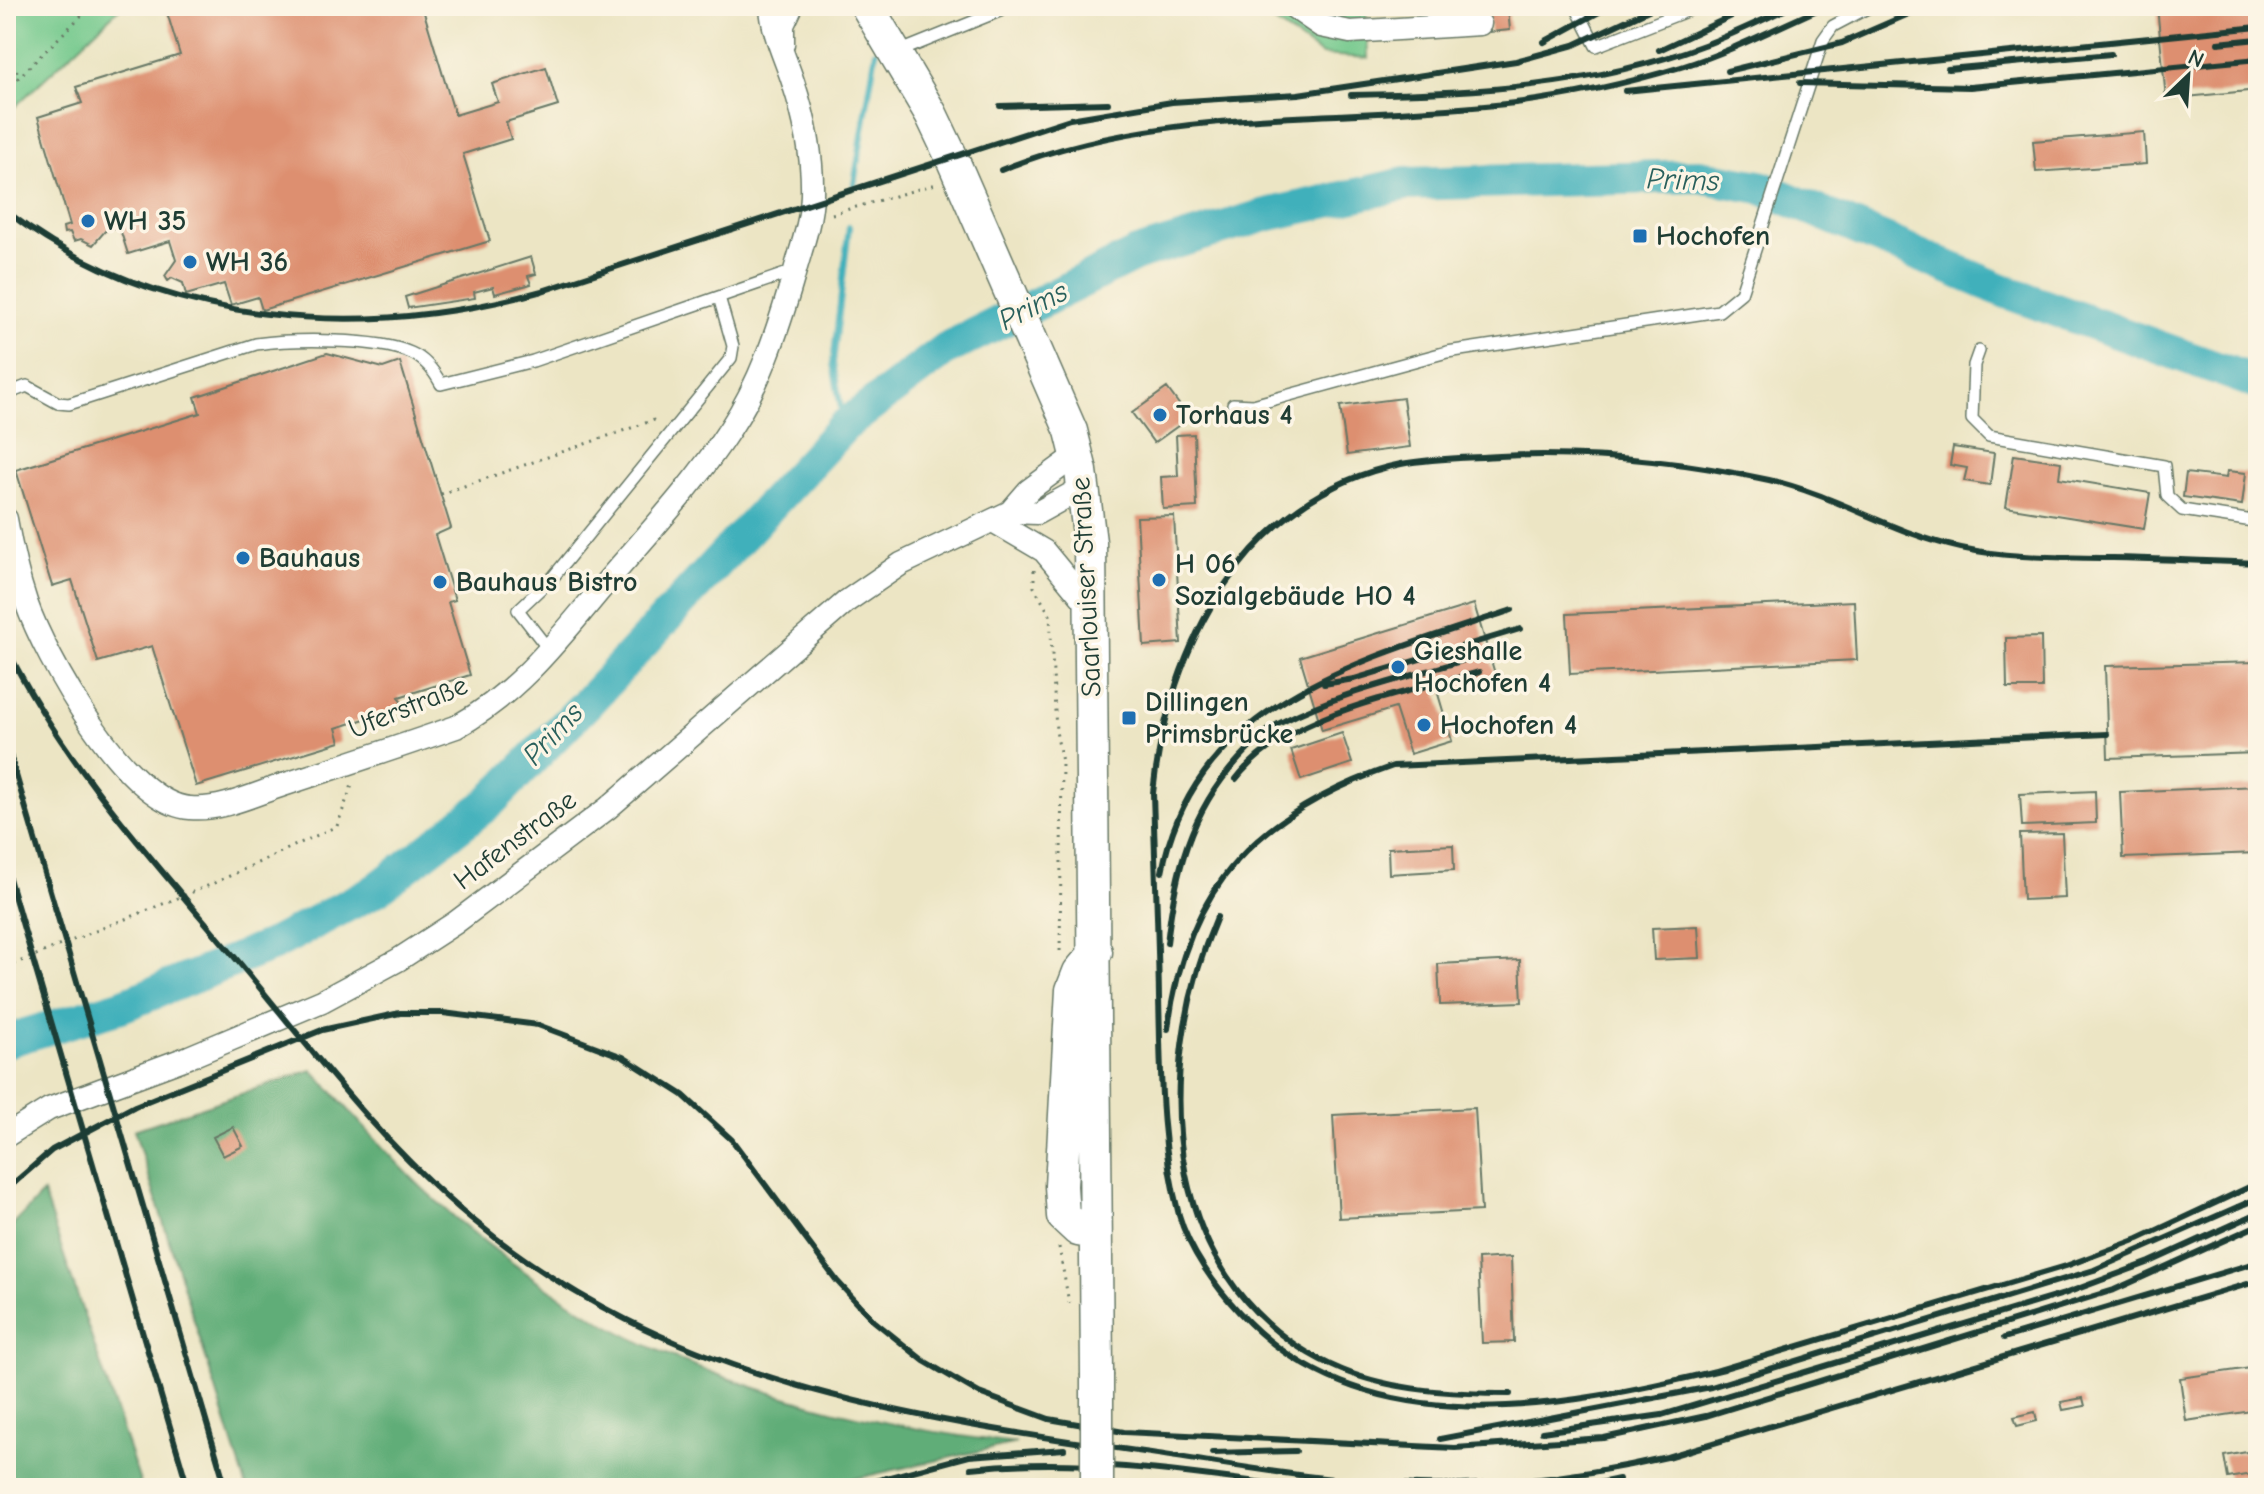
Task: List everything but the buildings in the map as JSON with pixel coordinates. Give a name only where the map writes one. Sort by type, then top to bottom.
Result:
[{"type":"main road","name":"Saarlouiser Straße","points":[[867,6],[931,114]]},
{"type":"main road","name":"Saarlouiser Straße","points":[[883,6],[919,81]]},
{"type":"main road","name":"Saarlouiser Straße","points":[[897,6],[931,114],[1065,414],[1078,454],[1084,487],[1090,542],[1096,950],[1097,1488]]},
{"type":"street","name":"Uferstraße","points":[[6,519],[27,604],[49,653],[118,762],[148,792],[168,803],[207,808],[456,727],[485,711],[515,688],[672,505],[731,429],[758,377],[809,221],[811,165],[801,108],[771,6]]},
{"type":"street","name":"Uferstraße","points":[[783,53],[783,25],[792,6]]},
{"type":"street","points":[[1292,6],[1321,26],[1350,32],[1480,24]]},
{"type":"street","name":"Hafenstraße","points":[[1002,517],[1029,490],[1078,454]]},
{"type":"street","name":"Hafenstraße","points":[[6,1136],[49,1109],[189,1057],[322,1001],[398,960],[455,923],[608,808],[847,601],[901,564],[1002,517],[1037,513],[1084,487]]},
{"type":"street","points":[[1002,517],[1044,551],[1091,608]]},
{"type":"lane","points":[[908,48],[1012,6]]},
{"type":"lane","points":[[1576,7],[1596,46],[1699,6]]},
{"type":"lane","points":[[1233,404],[1253,405],[1447,352],[1719,311],[1741,293],[1823,40],[1833,26],[1871,6]]},
{"type":"lane","points":[[6,401],[14,391],[27,386],[58,403],[69,404],[271,342],[315,341],[398,349],[429,365],[441,384],[533,361],[795,271]]},
{"type":"lane","points":[[549,650],[518,610],[554,576],[731,358],[733,346],[719,297]]},
{"type":"lane","points":[[1979,351],[1974,365],[1972,419],[1989,436],[2164,466],[2167,496],[2182,510],[2253,521],[2258,504]]},
{"type":"path","points":[[6,90],[85,12],[84,6]]},
{"type":"path","points":[[6,58],[20,75]]},
{"type":"path","points":[[835,214],[964,187]]},
{"type":"path","points":[[441,494],[657,419]]},
{"type":"path","points":[[1044,551],[1034,566],[1032,581],[1050,615],[1056,731],[1062,762],[1060,962]]},
{"type":"path","points":[[6,967],[210,885],[337,826],[362,759]]},
{"type":"path","points":[[1058,1243],[1071,1315]]},
{"type":"green space","points":[[6,6],[122,6],[6,115]]},
{"type":"green space","points":[[1251,6],[1366,6],[1368,58],[1322,55]]},
{"type":"green space","points":[[312,1070],[402,1167],[458,1220],[513,1263],[604,1323],[705,1370],[792,1399],[882,1422],[1016,1443],[812,1488],[247,1488],[134,1130]]},
{"type":"green space","points":[[43,1193],[142,1488],[6,1488],[6,1232]]},
{"type":"waterway","points":[[854,184],[876,51]]},
{"type":"waterway","name":"Prims","points":[[6,1041],[121,1006],[270,946],[376,890],[490,802],[589,701],[844,426],[946,349],[1137,254],[1266,215],[1405,184],[1699,176],[1760,187],[2009,293],[2258,383]]},
{"type":"waterway","points":[[844,426],[833,363],[849,227]]},
{"type":"waterway","points":[[735,1488],[757,1482],[799,1488]]},
{"type":"railway","points":[[1544,42],[1610,6]]},
{"type":"railway","points":[[6,211],[65,250],[128,280],[195,301],[264,314],[334,319],[404,316],[474,307],[542,291],[1070,119],[1172,102],[1298,94],[1516,61],[1574,45],[1657,6]]},
{"type":"railway","points":[[1659,50],[1753,6]]},
{"type":"railway","points":[[1351,95],[1485,90],[1618,71],[1704,45],[1793,6]]},
{"type":"railway","points":[[1001,170],[1062,149],[1125,134],[1190,125],[1451,109],[1578,93],[1699,61],[1826,6]]},
{"type":"railway","points":[[1727,71],[1842,43],[1927,6]]},
{"type":"railway","points":[[1625,91],[2258,27]]},
{"type":"railway","points":[[2218,43],[2258,39]]},
{"type":"railway","points":[[1948,69],[2111,54]]},
{"type":"railway","points":[[1800,83],[1970,87],[2258,59]]},
{"type":"railway","points":[[1000,106],[1108,103]]},
{"type":"railway","points":[[1724,1369],[1598,1396],[1533,1404],[1468,1406],[1405,1401],[1345,1384],[1289,1355],[1239,1312],[1204,1267],[1179,1215],[1165,1134],[1153,793],[1162,738],[1176,684],[1197,633],[1224,585],[1258,543],[1299,508],[1346,481],[1413,462],[1534,455],[1635,459],[1769,480],[1818,495],[1912,534],[1980,552],[2037,557],[2258,563]]},
{"type":"railway","points":[[1162,872],[1180,813],[1210,765],[1249,726],[1296,694],[1347,668],[1512,610]]},
{"type":"railway","points":[[1324,684],[1354,679],[1520,629]]},
{"type":"railway","points":[[6,647],[55,731],[112,810],[348,1095],[439,1190],[472,1219],[548,1275],[627,1320],[709,1356],[794,1384],[880,1407],[969,1425],[1285,1473],[1419,1485],[1513,1482],[1606,1470],[1667,1457],[2258,1281]]},
{"type":"railway","points":[[1167,943],[1180,869],[1196,823],[1221,780],[1259,738],[1277,724],[1330,701],[1474,657]]},
{"type":"railway","points":[[1236,779],[1258,756],[1285,737],[1315,722],[1382,698],[1479,672]]},
{"type":"railway","points":[[1168,1029],[1177,978],[1192,933],[1212,894],[1237,860],[1268,831],[1304,806],[1393,766],[2107,734]]},
{"type":"railway","points":[[6,741],[226,1488]]},
{"type":"railway","points":[[6,868],[188,1488]]},
{"type":"railway","points":[[1217,917],[1195,979],[1182,1044],[1179,1109],[1186,1174],[1205,1234],[1236,1289],[1282,1335],[1342,1370],[1403,1387],[1510,1394]]},
{"type":"railway","points":[[6,1190],[52,1150],[135,1106],[322,1030],[400,1013],[443,1013],[538,1025],[623,1057],[683,1095],[732,1140],[837,1281],[874,1321],[924,1361],[979,1393],[1049,1419],[1124,1432],[1455,1448],[1604,1438],[1706,1416],[2114,1290],[2258,1225]]},
{"type":"railway","points":[[1715,1371],[2066,1266],[2138,1239],[2258,1183]]},
{"type":"railway","points":[[1440,1439],[1711,1387],[2094,1270],[2258,1198]]},
{"type":"railway","points":[[1542,1432],[1662,1415],[2064,1294],[2150,1262],[2258,1213]]},
{"type":"railway","points":[[2004,1338],[2258,1262]]},
{"type":"railway","points":[[849,1488],[969,1456],[1064,1449]]},
{"type":"railway","points":[[1212,1453],[1296,1451]]},
{"type":"railway","points":[[971,1468],[1095,1465],[1301,1488]]},
{"type":"railway","points":[[1576,1488],[1619,1479]]},
{"type":"place","name":"WH 35","points":[[88,221]]},
{"type":"place","name":"Hochofen","points":[[1640,236]]},
{"type":"place","name":"WH 36","points":[[190,262]]},
{"type":"place","name":"Torhaus 4","points":[[1160,415]]},
{"type":"place","name":"Bauhaus","points":[[243,558]]},
{"type":"place","name":"H 06 Sozialgebäude HO 4","points":[[1159,580]]},
{"type":"place","name":"Bauhaus Bistro","points":[[440,582]]},
{"type":"place","name":"Gieshalle Hochofen 4","points":[[1398,667]]},
{"type":"place","name":"Dillingen Primsbrücke","points":[[1129,718]]},
{"type":"place","name":"Hochofen 4","points":[[1424,725]]}]
